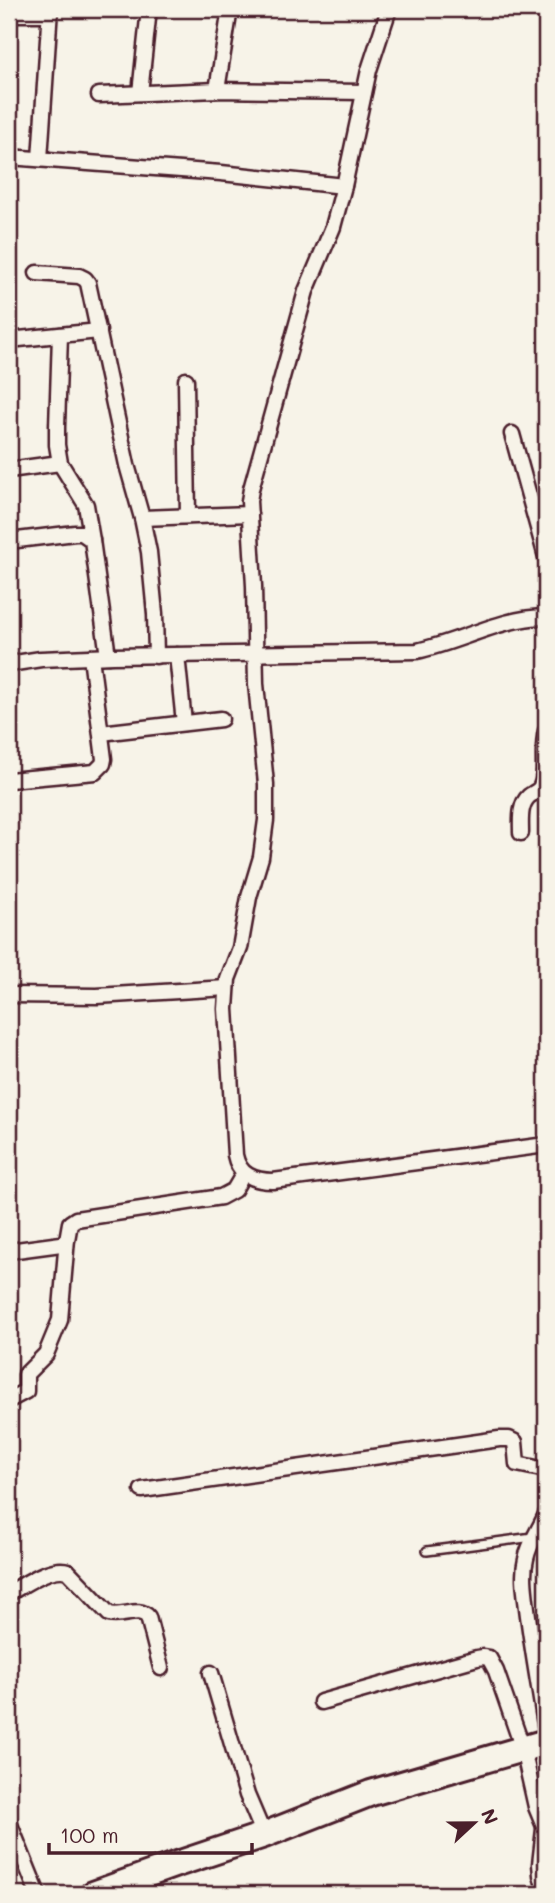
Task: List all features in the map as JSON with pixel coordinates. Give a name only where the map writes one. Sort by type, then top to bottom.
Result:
[{"type":"highway","points":[[93,1894],[264,1836],[372,1793],[535,1746]]},
{"type":"street","points":[[141,93],[149,9]]},
{"type":"street","points":[[217,90],[230,9]]},
{"type":"street","points":[[389,9],[364,92],[333,227],[306,292],[251,489],[254,654],[266,784],[266,820],[261,857],[249,897],[240,948],[227,988],[236,1162],[244,1173],[256,1180],[273,1181],[546,1145]]},
{"type":"street","points":[[9,14],[50,11],[40,159]]},
{"type":"street","points":[[99,95],[217,90],[364,92]]},
{"type":"street","points":[[9,157],[221,173],[344,186]]},
{"type":"street","points":[[37,273],[79,276],[85,279],[91,293],[127,465],[149,552],[156,656]]},
{"type":"street","points":[[9,340],[99,331]]},
{"type":"street","points":[[60,335],[57,445],[61,463],[86,505],[108,656]]},
{"type":"street","points":[[186,380],[188,516]]},
{"type":"street","points":[[512,434],[542,525],[546,556]]},
{"type":"street","points":[[9,470],[61,463]]},
{"type":"street","points":[[142,518],[250,514]]},
{"type":"street","points":[[9,541],[75,533],[82,533],[92,540]]},
{"type":"street","points":[[9,664],[41,659],[108,656],[418,651],[435,648],[483,630],[532,617],[546,617]]},
{"type":"street","points":[[177,656],[184,723]]},
{"type":"street","points":[[9,780],[94,772],[103,764],[91,657]]},
{"type":"street","points":[[101,733],[221,719]]},
{"type":"street","points":[[521,833],[521,811],[528,797],[541,787],[543,779],[546,731]]},
{"type":"street","points":[[9,995],[97,996],[227,988]]},
{"type":"street","points":[[9,1400],[26,1391],[26,1374],[46,1354],[60,1320],[70,1223],[76,1219],[216,1199],[233,1190],[244,1173]]},
{"type":"street","points":[[9,1251],[58,1245],[67,1238]]},
{"type":"street","points":[[142,1490],[505,1438],[513,1440],[516,1445],[517,1464],[546,1470]]},
{"type":"street","points":[[546,1514],[526,1559],[524,1571],[546,1732]]},
{"type":"street","points":[[9,1592],[57,1569],[68,1571],[109,1614],[118,1616],[139,1611],[145,1613],[161,1668]]},
{"type":"street","points":[[321,1702],[483,1657],[489,1658],[535,1746],[536,1807],[545,1830],[540,1864],[546,1894]]},
{"type":"street","points":[[211,1674],[247,1795],[264,1836]]},
{"type":"street","points":[[11,1831],[38,1894]]},
{"type":"lane","points":[[427,1551],[536,1536]]}]
